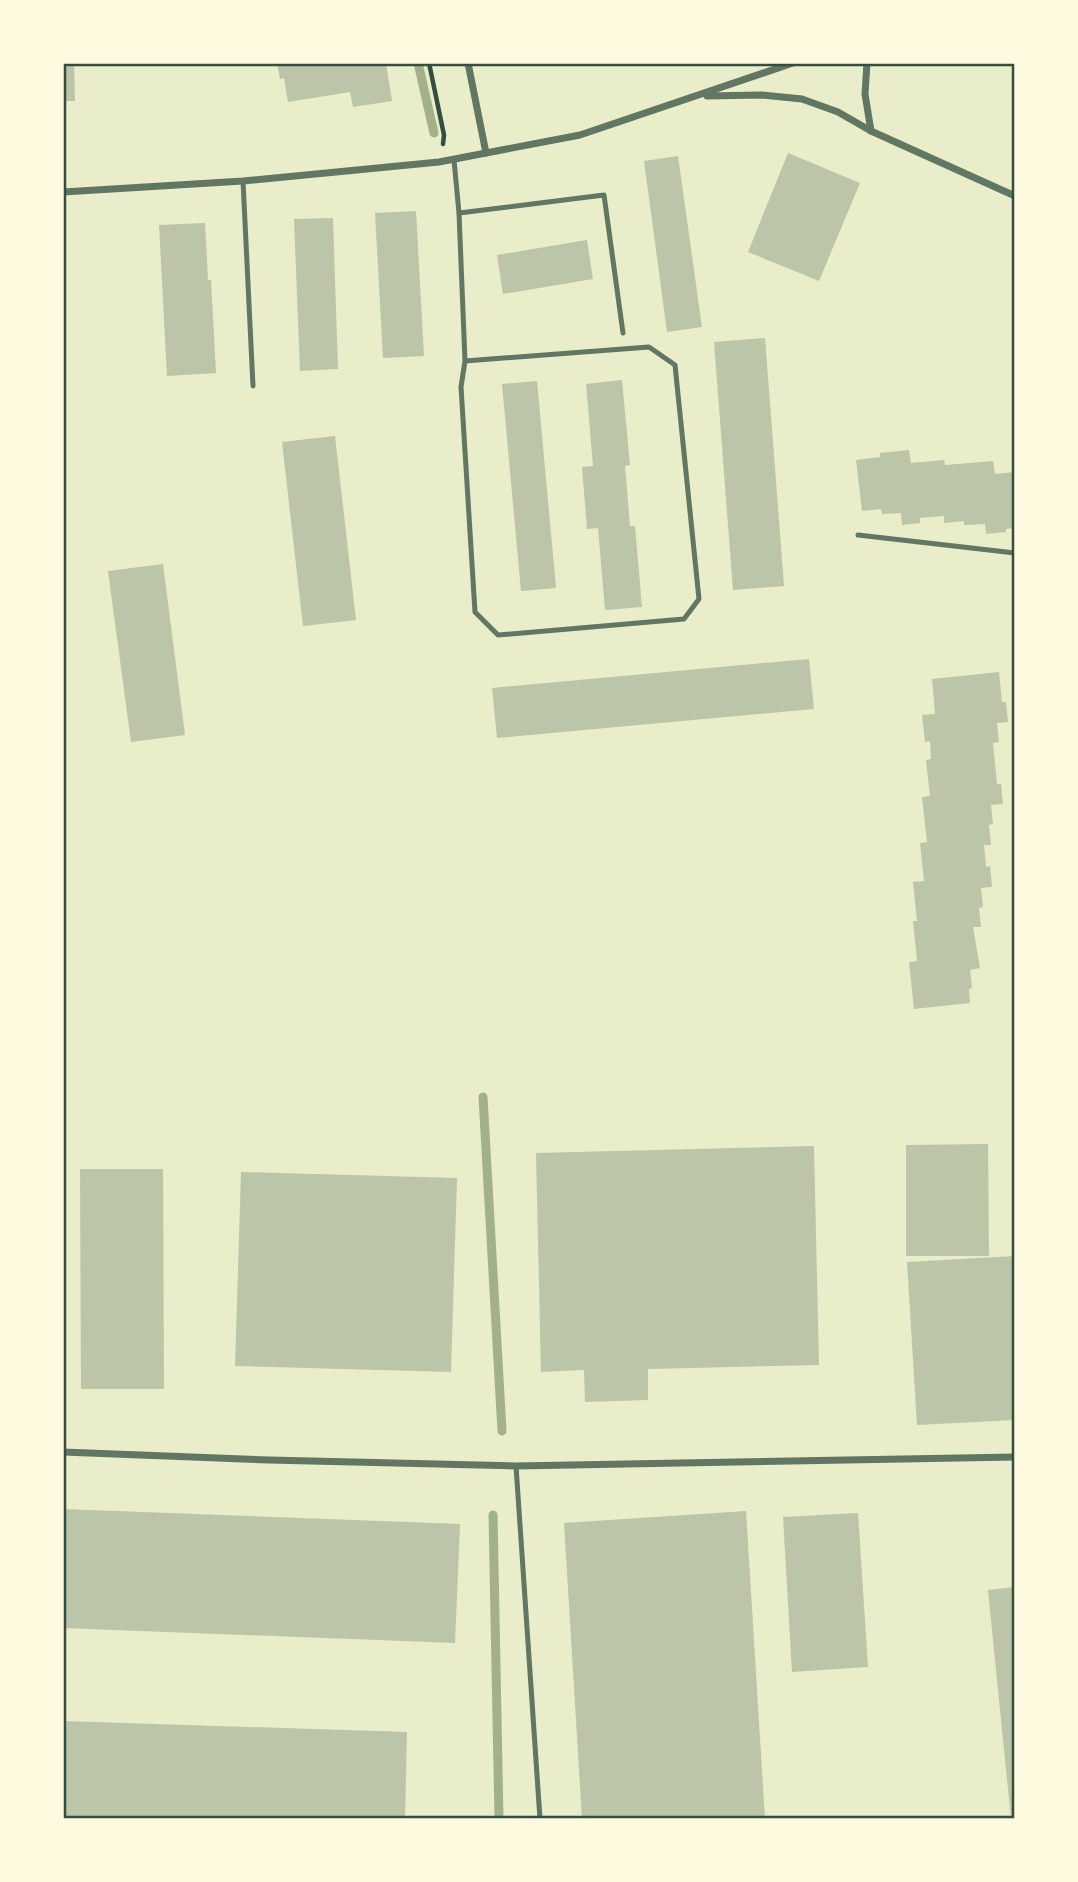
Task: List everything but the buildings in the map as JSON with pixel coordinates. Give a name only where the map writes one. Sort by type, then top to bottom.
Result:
[{"type":"street","points":[[468,63],[486,153]]},
{"type":"street","points":[[63,192],[243,181],[454,160],[580,135],[793,63]]},
{"type":"street","points":[[867,63],[865,94],[871,131]]},
{"type":"street","points":[[699,96],[762,94],[802,99],[838,112],[871,131],[1015,196]]},
{"type":"street","points":[[63,1452],[269,1461],[516,1466],[1015,1457]]},
{"type":"lane","points":[[454,160],[465,361],[461,387],[475,612],[498,635],[684,618],[699,599],[675,365],[649,348],[465,361]]},
{"type":"lane","points":[[243,181],[253,386]]},
{"type":"lane","points":[[459,213],[604,195],[623,333]]},
{"type":"lane","points":[[858,535],[1015,553]]},
{"type":"lane","points":[[516,1466],[540,1819]]},
{"type":"path","points":[[429,63],[444,135],[439,162]]},
{"type":"waterway","points":[[418,63],[434,133]]},
{"type":"waterway","points":[[483,1097],[502,1431]]},
{"type":"waterway","points":[[493,1515],[499,1819]]}]
